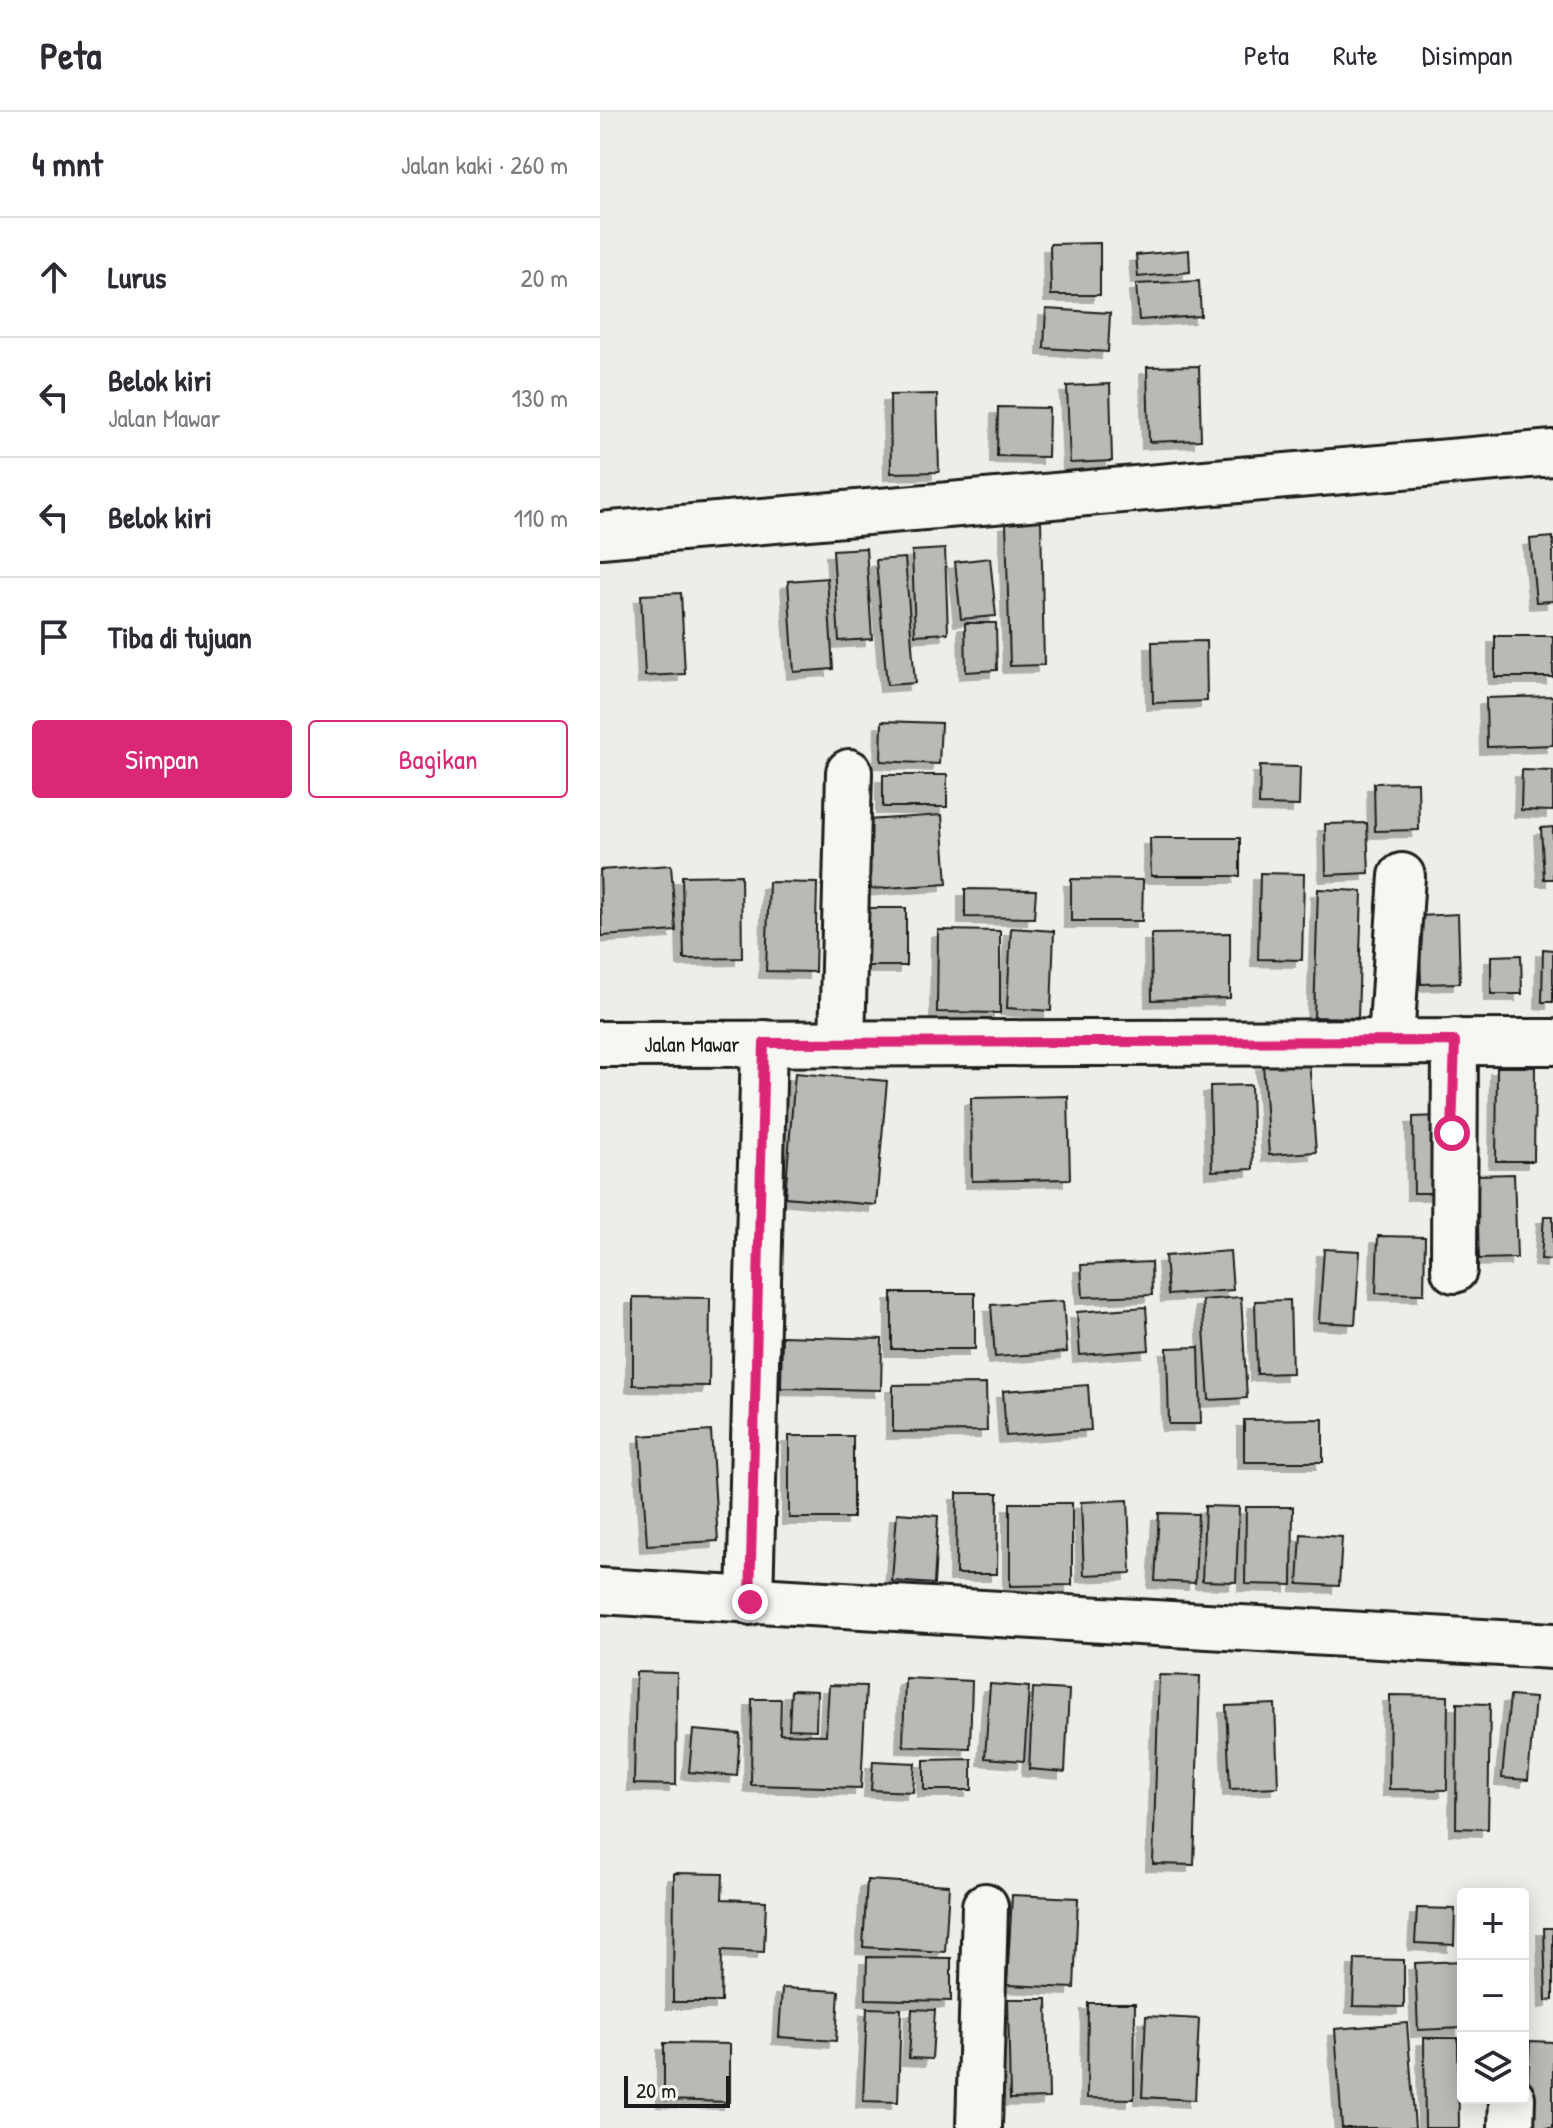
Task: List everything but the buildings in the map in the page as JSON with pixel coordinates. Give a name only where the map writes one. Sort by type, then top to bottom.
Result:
[{"type":"street","points":[[600,535],[1553,453]]},
{"type":"street","points":[[842,1043],[849,772]]},
{"type":"street","points":[[1391,1040],[1402,876]]},
{"type":"street","points":[[1454,1270],[1455,1041]]},
{"type":"street","name":"Jalan Mawar","points":[[600,1044],[1553,1042]]},
{"type":"street","points":[[750,1602],[764,1043]]},
{"type":"street","points":[[600,1591],[1553,1646]]},
{"type":"street","points":[[979,2128],[985,1906]]},
{"type":"street","points":[[1511,2128],[1512,2104]]},
{"type":"route","points":[[750,1602],[764,1043],[963,1045],[1455,1041],[1452,1133]]}]
